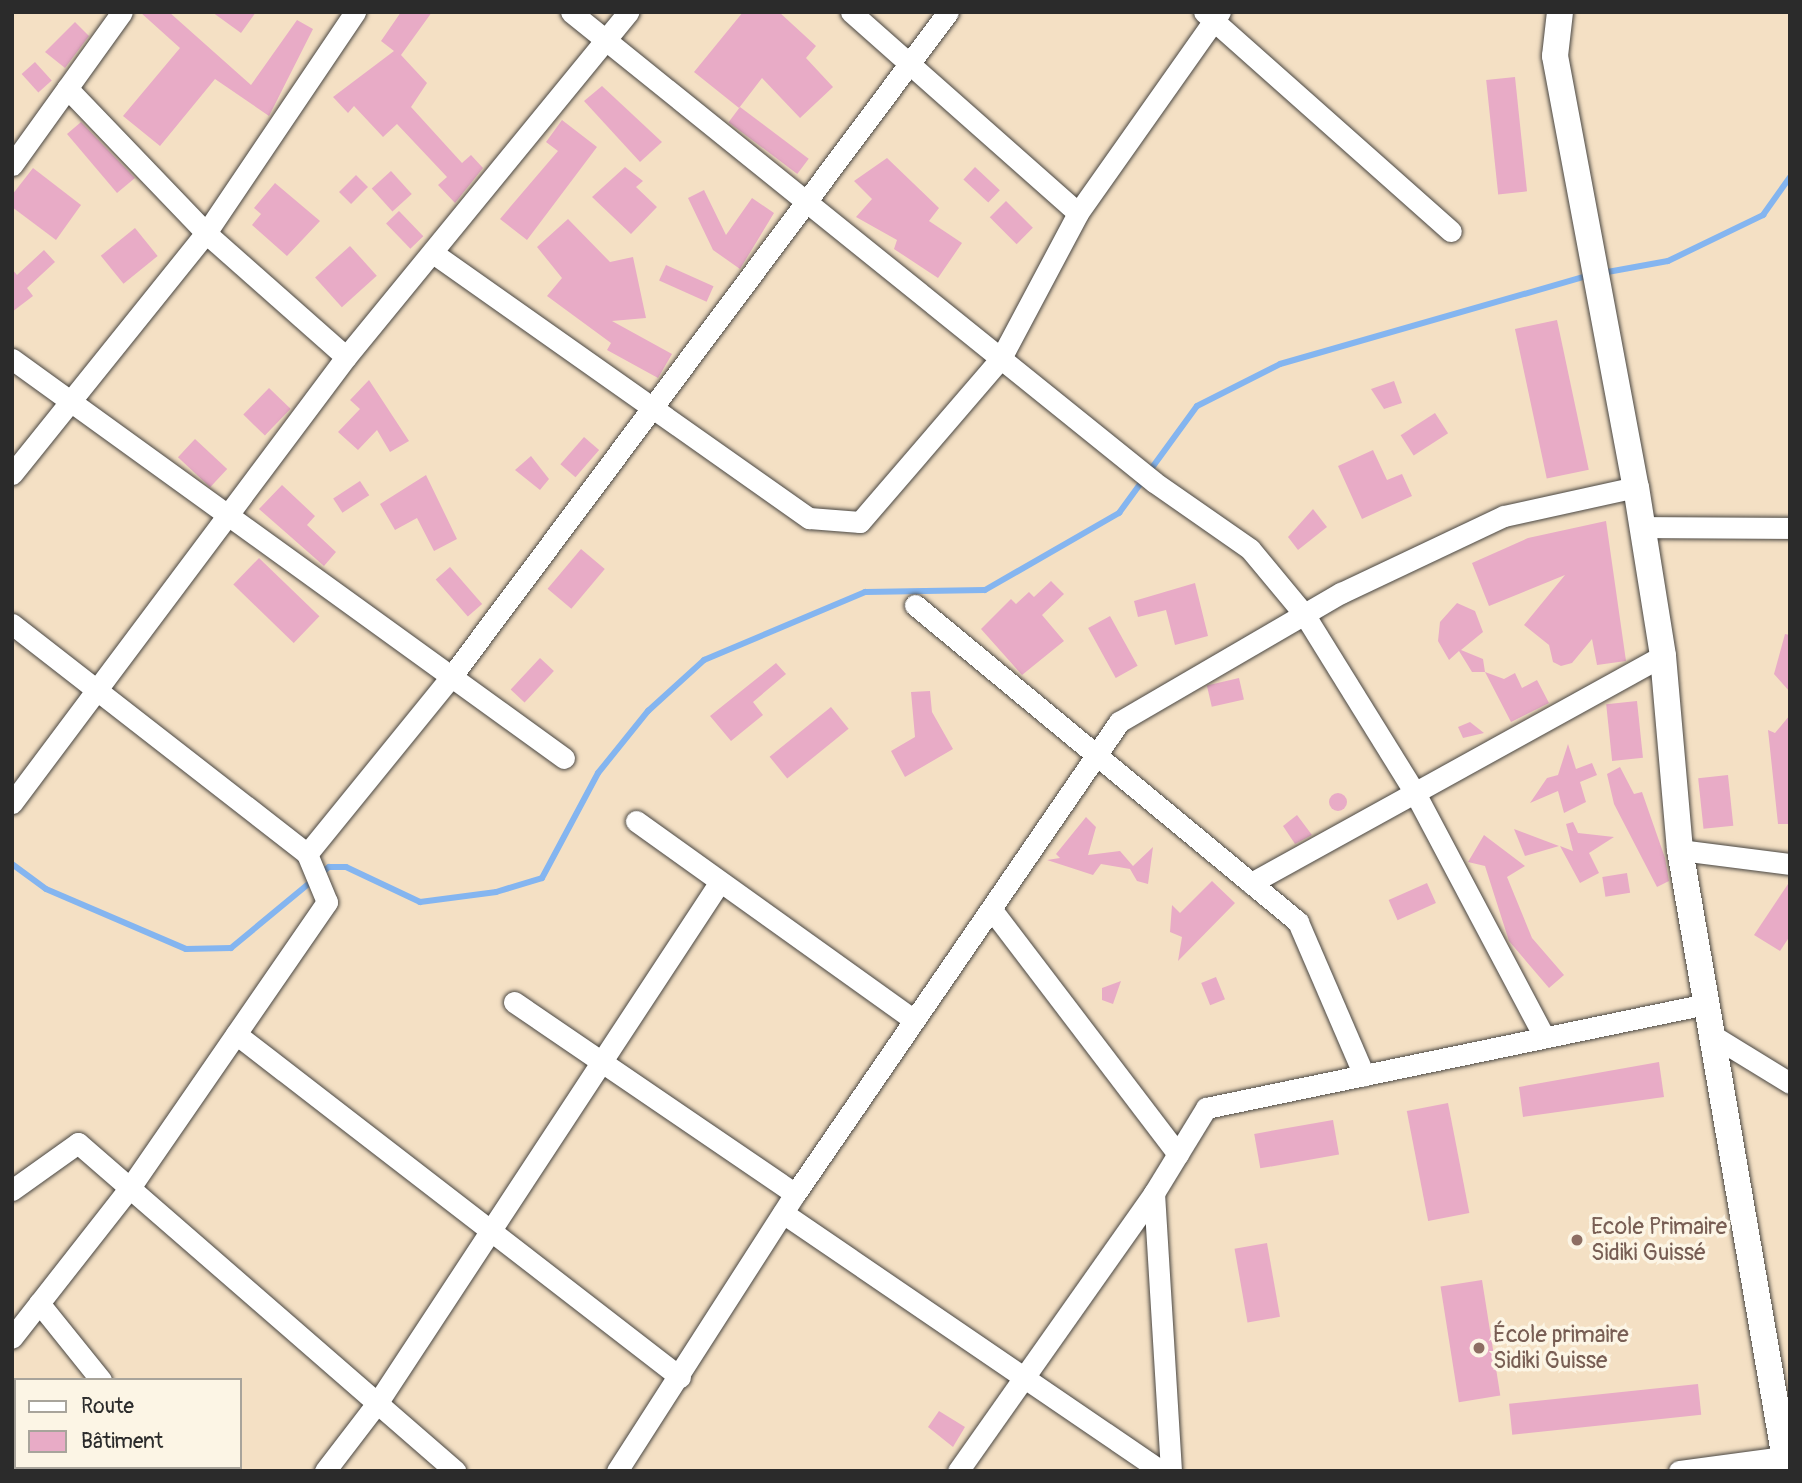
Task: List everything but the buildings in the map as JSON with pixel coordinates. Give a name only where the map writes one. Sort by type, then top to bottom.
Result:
[{"type":"street","points":[[12,165],[122,12]]},
{"type":"street","points":[[12,474],[206,233],[355,12]]},
{"type":"street","points":[[571,12],[1147,476],[1250,549],[1304,614],[1415,793],[1544,1037]]},
{"type":"street","points":[[12,803],[346,357],[628,12]]},
{"type":"street","points":[[851,12],[907,67],[1078,213]]},
{"type":"street","points":[[307,859],[451,677],[948,12]]},
{"type":"street","points":[[1560,12],[1555,56],[1636,487],[1663,656],[1680,850],[1710,1034],[1783,1398],[1787,1461],[1679,1471]]},
{"type":"street","points":[[433,253],[649,409],[809,518],[860,522],[1001,358],[1078,213],[1212,15],[1451,231]]},
{"type":"street","points":[[67,88],[206,233],[346,357]]},
{"type":"street","points":[[12,359],[564,758]]},
{"type":"street","points":[[617,1471],[680,1377],[795,1194],[1119,722],[1304,614],[1504,516],[1636,487]]},
{"type":"street","points":[[1642,527],[1790,528]]},
{"type":"street","points":[[915,606],[1298,922],[1364,1075]]},
{"type":"street","points":[[12,624],[97,689],[307,859],[324,884],[327,902],[131,1186],[12,1338]]},
{"type":"street","points":[[1251,883],[1663,656]]},
{"type":"street","points":[[636,821],[719,883],[913,1019]]},
{"type":"street","points":[[1680,850],[1790,864]]},
{"type":"street","points":[[325,1471],[378,1402],[599,1057],[719,883]]},
{"type":"street","points":[[992,910],[1178,1154]]},
{"type":"street","points":[[514,1002],[599,1057],[795,1194]]},
{"type":"street","points":[[958,1471],[1154,1193],[1206,1108],[1706,1004]]},
{"type":"street","points":[[236,1034],[680,1377]]},
{"type":"street","points":[[1710,1034],[1790,1083]]},
{"type":"street","points":[[13,1187],[78,1143],[131,1186],[455,1471]]},
{"type":"street","points":[[1154,1193],[1171,1471]]},
{"type":"street","points":[[783,1213],[1025,1373],[1161,1471]]},
{"type":"street","points":[[39,1303],[99,1378]]},
{"type":"waterway","points":[[1602,273],[1668,261],[1763,215],[1790,177]]},
{"type":"waterway","points":[[12,864],[46,889],[186,949],[231,948],[329,867],[346,867],[420,902],[496,892],[542,878],[598,773],[648,711],[704,660],[865,592],[985,590],[1119,513],[1197,406],[1280,364],[1591,275]]},
{"type":"place","name":"Ecole Primaire Sidiki Guissé","points":[[1577,1240]]},
{"type":"place","name":"École primaire Sidiki Guisse","points":[[1479,1348]]}]
